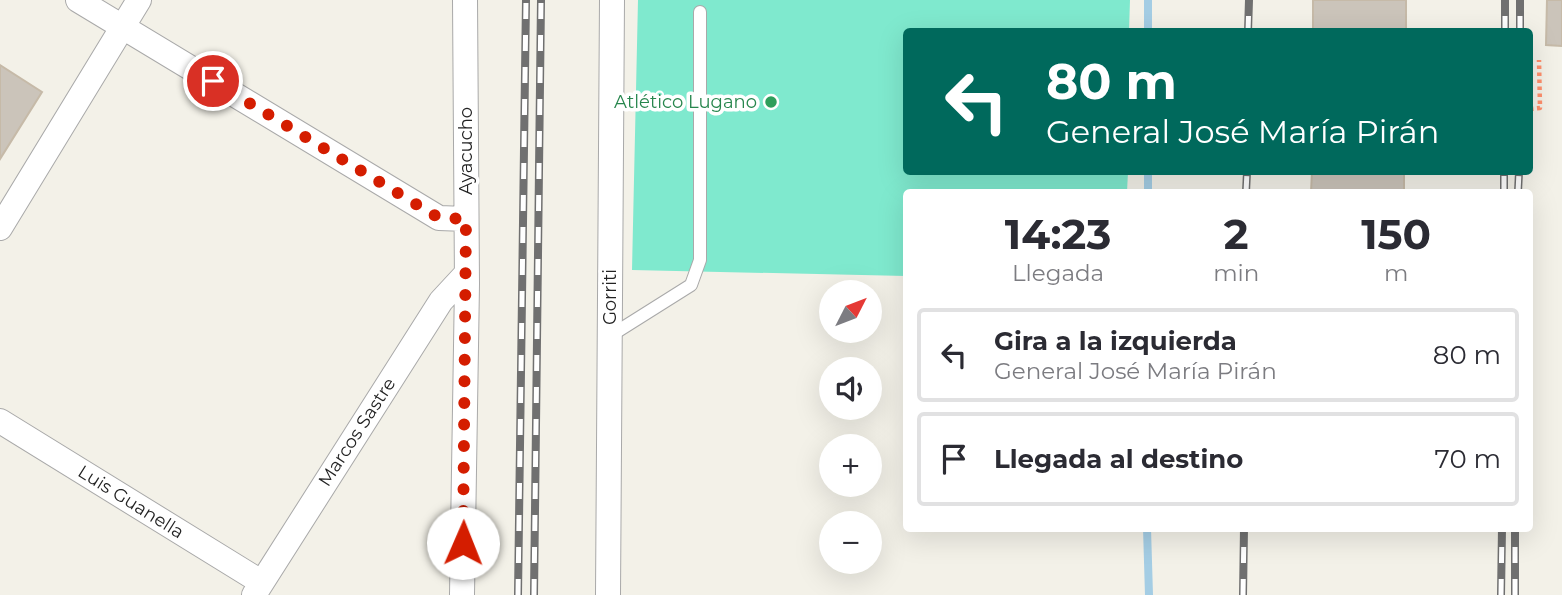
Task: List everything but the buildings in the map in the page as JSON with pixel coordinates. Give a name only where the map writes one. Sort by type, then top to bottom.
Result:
[{"type":"street","points":[[78,0],[439,218],[466,219]]},
{"type":"street","points":[[0,228],[139,0]]},
{"type":"street","name":"Ayacucho","points":[[463,595],[467,274],[465,0]]},
{"type":"street","name":"Gorriti","points":[[608,595],[612,0]]},
{"type":"street","name":"Marcos Sastre","points":[[258,589],[441,301],[467,274]]},
{"type":"street","name":"Luis Guanella","points":[[0,421],[258,589]]},
{"type":"lane","points":[[610,336],[691,285],[700,260],[700,12]]},
{"type":"path","points":[[1533,109],[1540,108],[1539,60]]},
{"type":"green space","name":"Atlético Lugano","points":[[638,0],[1130,0],[1129,28],[903,28],[903,175],[1128,175],[1127,189],[903,189],[903,276],[632,270]]},
{"type":"waterway","points":[[1148,0],[1148,28]]},
{"type":"waterway","points":[[1148,175],[1148,189]]},
{"type":"waterway","points":[[1147,532],[1149,595]]},
{"type":"railway","points":[[518,595],[526,0]]},
{"type":"railway","points":[[534,595],[541,0]]},
{"type":"railway","points":[[1248,28],[1249,0]]},
{"type":"railway","points":[[1505,0],[1505,28]]},
{"type":"railway","points":[[1520,0],[1520,28]]},
{"type":"railway","points":[[1246,189],[1247,175]]},
{"type":"railway","points":[[1504,175],[1504,189]]},
{"type":"railway","points":[[1518,189],[1519,175]]},
{"type":"railway","points":[[1243,595],[1244,532]]},
{"type":"railway","points":[[1501,595],[1502,532]]},
{"type":"railway","points":[[1515,532],[1515,595]]},
{"type":"place","name":"Atlético Lugano","points":[[771,102]]},
{"type":"route","points":[[213,81],[439,218],[466,219],[463,543]]}]
